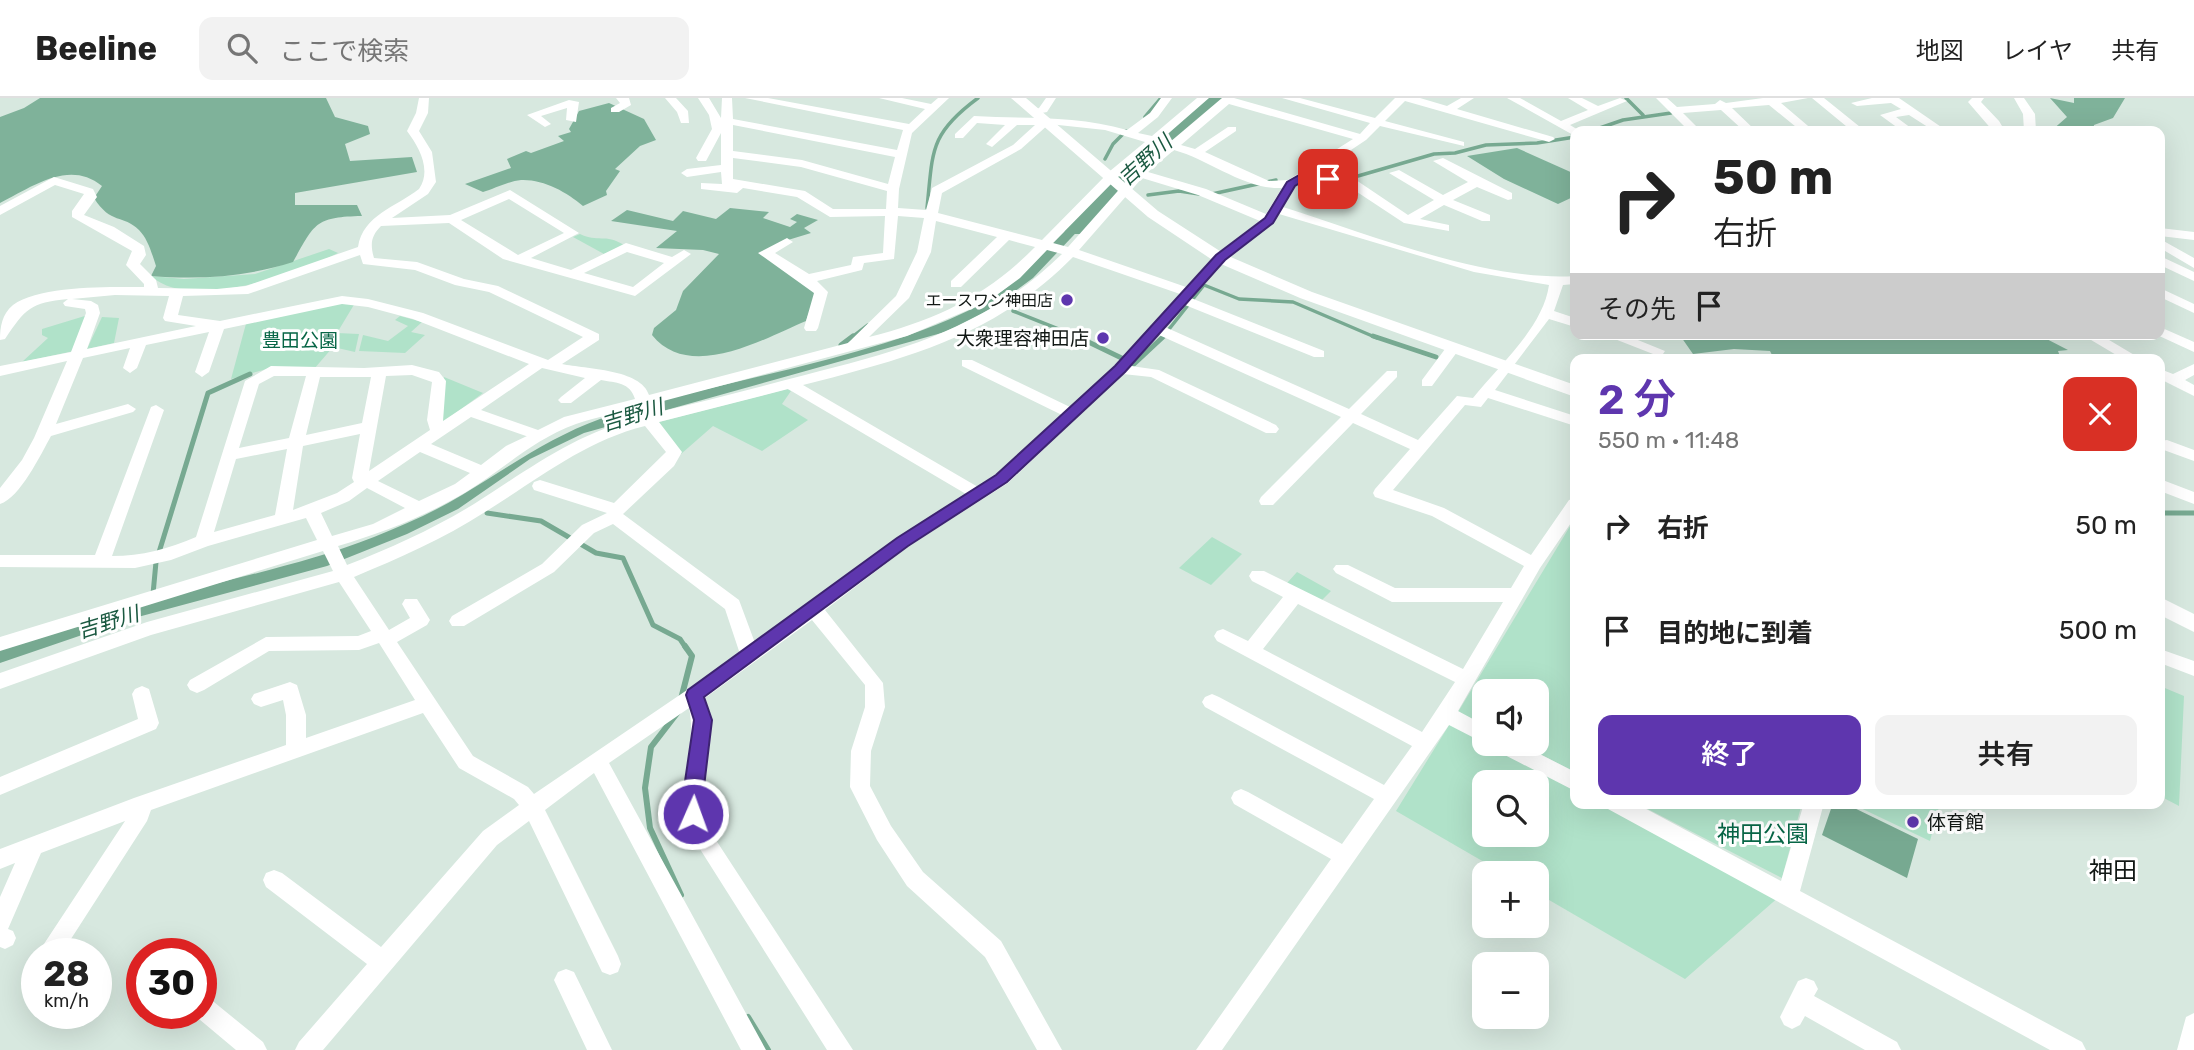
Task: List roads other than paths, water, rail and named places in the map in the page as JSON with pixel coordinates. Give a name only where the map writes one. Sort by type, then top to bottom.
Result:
[{"type":"street","points":[[0,561],[135,562],[171,554],[203,541],[312,511],[342,497],[467,410],[594,337],[520,300],[417,266],[368,261],[364,250],[368,234],[376,222],[418,196],[430,183],[430,169],[423,142],[413,131],[422,113],[424,98]]},
{"type":"street","points":[[545,124],[533,115],[585,98]]},
{"type":"street","points":[[615,110],[625,105],[626,101],[621,98]]},
{"type":"street","points":[[670,98],[682,111],[685,121]]},
{"type":"street","points":[[702,158],[718,129],[715,116],[703,98]]},
{"type":"street","points":[[727,98],[727,182],[771,196]]},
{"type":"street","points":[[750,98],[909,128]]},
{"type":"street","points":[[884,98],[932,107]]},
{"type":"street","points":[[807,279],[857,268],[858,260],[889,256],[891,213],[899,154],[909,128],[944,98]]},
{"type":"street","points":[[1017,98],[1119,178],[1171,227],[1220,258],[1447,355],[1505,366],[1570,389]]},
{"type":"street","points":[[852,346],[902,298],[924,252],[927,214],[936,191],[1017,147],[1041,117],[1051,98]]},
{"type":"street","points":[[1126,132],[1154,115],[1167,98]]},
{"type":"street","points":[[0,644],[142,598],[328,548],[379,528],[460,488],[545,431],[569,421],[792,385],[895,357],[938,343],[983,323],[1016,303],[1057,248],[1119,178],[1204,98]]},
{"type":"street","points":[[1287,98],[1460,144]]},
{"type":"street","points":[[307,1050],[491,838],[597,760],[750,657],[902,542],[1002,479],[1124,364],[1164,332],[1220,258],[1273,215],[1291,184],[1362,138],[1401,98]]},
{"type":"street","points":[[1408,98],[1549,139]]},
{"type":"street","points":[[1447,110],[1469,98]]},
{"type":"street","points":[[1512,98],[1570,130]]},
{"type":"street","points":[[1573,98],[1597,110]]},
{"type":"street","points":[[1661,98],[1690,126]]},
{"type":"street","points":[[1675,111],[1719,102],[1803,98]]},
{"type":"street","points":[[1817,98],[1852,126]]},
{"type":"street","points":[[1857,103],[1899,98]]},
{"type":"street","points":[[1979,98],[1974,102],[1997,126]]},
{"type":"street","points":[[2019,98],[2029,114],[2030,126]]},
{"type":"street","points":[[0,681],[147,629],[414,545],[478,509],[568,450],[625,426],[646,410],[852,346],[920,328],[982,299],[1057,248],[1119,178],[1140,173],[1228,99],[1362,138]]},
{"type":"street","points":[[1769,99],[1802,126]]},
{"type":"street","points":[[1893,99],[1934,126]]},
{"type":"street","points":[[1561,125],[1621,101]]},
{"type":"street","points":[[572,120],[573,102]]},
{"type":"street","points":[[1719,102],[1745,126]]},
{"type":"street","points":[[1902,126],[1886,115],[1912,111]]},
{"type":"street","points":[[1106,127],[1121,113]]},
{"type":"street","points":[[959,136],[974,119],[1014,122],[1041,117],[1126,132],[1197,153],[1267,185],[1291,184]]},
{"type":"street","points":[[728,121],[899,154]]},
{"type":"street","points":[[992,144],[1014,122]]},
{"type":"street","points":[[1197,153],[1232,129]]},
{"type":"street","points":[[687,173],[728,161],[802,164],[894,189]]},
{"type":"street","points":[[1439,161],[1508,196]]},
{"type":"street","points":[[1140,173],[1273,215],[1456,264],[1517,279],[1556,283],[1570,281]]},
{"type":"street","points":[[1308,173],[1353,183],[1408,220],[1444,228]]},
{"type":"street","points":[[1395,173],[1446,202],[1486,218]]},
{"type":"street","points":[[0,211],[54,181],[89,192],[91,197],[78,211],[78,217],[109,230],[139,249],[133,265],[151,283],[151,290]]},
{"type":"street","points":[[1408,220],[1446,202],[1477,182]]},
{"type":"street","points":[[705,186],[801,194],[830,213],[927,214],[1057,248],[1319,354]]},
{"type":"street","points":[[376,222],[452,219],[510,194],[573,233],[520,259]]},
{"type":"street","points":[[452,219],[508,256],[635,292],[679,258],[626,247],[572,274]]},
{"type":"street","points":[[2165,233],[2194,236]]},
{"type":"street","points":[[956,284],[1006,235]]},
{"type":"street","points":[[2165,236],[2194,264]]},
{"type":"street","points":[[787,242],[765,253],[807,279],[821,292],[811,328]]},
{"type":"street","points":[[13,308],[70,294],[151,290],[177,293],[248,290],[364,250]]},
{"type":"street","points":[[2165,262],[2194,277]]},
{"type":"street","points":[[408,274],[498,302],[520,300]]},
{"type":"street","points":[[1534,564],[1502,543],[1405,499],[1381,492],[1462,398],[1476,404],[1546,313],[1555,294],[1556,283]]},
{"type":"street","points":[[177,293],[170,318],[218,325]]},
{"type":"street","points":[[2165,294],[2194,309]]},
{"type":"street","points":[[0,370],[342,300],[363,302],[450,326],[546,363],[597,376],[629,380],[640,389],[646,410],[674,452],[668,462],[615,513],[588,529],[548,568],[458,621]]},
{"type":"street","points":[[0,303],[13,308],[91,306],[93,313],[43,433],[18,476],[0,498]]},
{"type":"street","points":[[0,336],[13,308]]},
{"type":"street","points":[[1546,313],[1570,321]]},
{"type":"street","points":[[202,372],[218,325]]},
{"type":"street","points":[[1164,332],[1420,447]]},
{"type":"street","points":[[2165,334],[2194,348]]},
{"type":"street","points":[[1622,340],[1654,354]]},
{"type":"street","points":[[2099,340],[2125,354]]},
{"type":"street","points":[[130,368],[140,341]]},
{"type":"street","points":[[1427,383],[1447,355]]},
{"type":"street","points":[[967,363],[1073,414]]},
{"type":"street","points":[[1124,364],[1154,373],[1271,429]]},
{"type":"street","points":[[2166,376],[2194,369]]},
{"type":"street","points":[[203,541],[252,381],[271,371],[412,370],[434,375],[439,381],[435,420],[438,430]]},
{"type":"street","points":[[283,518],[296,442],[314,372]]},
{"type":"street","points":[[379,372],[360,478],[420,509]]},
{"type":"street","points":[[1267,502],[1352,418],[1392,374]]},
{"type":"street","points":[[566,400],[597,376]]},
{"type":"street","points":[[2166,376],[2194,391]]},
{"type":"street","points":[[792,385],[978,494]]},
{"type":"street","points":[[1485,392],[1570,419]]},
{"type":"street","points":[[43,433],[128,409]]},
{"type":"street","points":[[101,562],[156,410]]},
{"type":"street","points":[[467,410],[531,432]]},
{"type":"street","points":[[227,456],[369,427]]},
{"type":"street","points":[[418,445],[484,472]]},
{"type":"street","points":[[2167,445],[2194,456]]},
{"type":"street","points":[[540,486],[615,513],[733,605],[750,657]]},
{"type":"street","points":[[2165,487],[2194,498]]},
{"type":"street","points":[[312,511],[341,570],[466,762],[521,793],[533,807],[610,964]]},
{"type":"street","points":[[1208,1050],[1446,715],[1534,564],[1570,511]]},
{"type":"street","points":[[1342,569],[1392,596],[1516,595]]},
{"type":"street","points":[[1258,576],[1467,680]]},
{"type":"street","points":[[1251,651],[1295,595]]},
{"type":"street","points":[[197,685],[266,644],[359,643],[383,637],[421,620],[411,604]]},
{"type":"street","points":[[2165,608],[2194,624]]},
{"type":"street","points":[[813,609],[874,683],[875,707],[861,751],[860,788],[884,833],[915,879],[993,949],[1050,1050]]},
{"type":"street","points":[[1223,636],[1425,743]]},
{"type":"street","points":[[2165,658],[2194,669]]},
{"type":"street","points":[[261,699],[290,690],[296,715],[296,749]]},
{"type":"street","points":[[0,786],[149,723],[142,694]]},
{"type":"street","points":[[686,700],[703,720],[693,788],[693,814],[705,841],[841,1050]]},
{"type":"street","points":[[1212,702],[1388,797]]},
{"type":"street","points":[[0,859],[141,804],[426,704]]},
{"type":"street","points":[[1446,715],[1472,728]]},
{"type":"street","points":[[1525,756],[1570,779]]},
{"type":"street","points":[[597,760],[754,1050]]},
{"type":"street","points":[[1241,798],[1346,857]]},
{"type":"street","points":[[59,938],[140,815],[141,804]]},
{"type":"street","points":[[1626,809],[2074,1050]]},
{"type":"street","points":[[1788,894],[1812,809]]},
{"type":"street","points":[[2,932],[33,847]]},
{"type":"street","points":[[274,880],[384,963]]},
{"type":"street","points":[[566,980],[600,1050]]},
{"type":"street","points":[[1799,1002],[1889,1050]]},
{"type":"street","points":[[217,1019],[255,1050]]},
{"type":"street","points":[[2189,1050],[2194,1025]]},
{"type":"water","points":[[1110,197],[1033,278],[991,309],[945,332],[584,433],[530,459],[458,509],[407,534],[327,566],[123,621],[0,663],[0,650],[148,602],[324,555],[385,532],[441,507],[546,444],[600,419],[694,392],[837,357],[930,327],[994,297],[1029,268],[1075,222]]},
{"type":"water","points":[[1831,809],[1856,809],[1918,839],[1907,878],[1822,835]]},
{"type":"waterway","points":[[927,208],[936,145],[950,122],[978,98]]},
{"type":"waterway","points":[[1145,117],[1161,98]]},
{"type":"waterway","name":"吉野川","points":[[1074,229],[1135,167],[1215,98]]},
{"type":"waterway","points":[[1626,98],[1643,115]]},
{"type":"waterway","points":[[1606,126],[1623,120],[1671,113]]},
{"type":"waterway","points":[[1105,159],[1113,144],[1126,131]]},
{"type":"waterway","points":[[1331,176],[1358,176],[1434,154],[1455,153],[1486,145],[1537,143],[1570,138]]},
{"type":"waterway","points":[[1212,194],[1276,180]]},
{"type":"waterway","points":[[1148,195],[1179,191],[1199,194]]},
{"type":"waterway","points":[[1162,337],[1204,285],[1239,299],[1293,302],[1377,338]]},
{"type":"waterway","points":[[1013,311],[1076,336]]},
{"type":"waterway","points":[[851,338],[868,325]]},
{"type":"waterway","points":[[841,345],[853,336]]},
{"type":"waterway","points":[[1076,336],[1081,338]]},
{"type":"waterway","points":[[1076,336],[1134,364],[1162,337]]},
{"type":"waterway","points":[[1373,336],[1436,357]]},
{"type":"waterway","points":[[153,594],[156,562],[208,393],[250,374]]},
{"type":"waterway","points":[[487,513],[541,521],[596,553],[623,558],[653,625],[680,639],[686,648]]},
{"type":"waterway","points":[[2165,513],[2194,513]]},
{"type":"waterway","points":[[681,699],[692,656],[685,646]]},
{"type":"waterway","points":[[678,712],[651,747],[645,788],[650,828],[681,895]]},
{"type":"waterway","points":[[748,1017],[768,1050]]},
{"type":"place","name":"エースワン神田店","points":[[1067,300]]},
{"type":"place","name":"大衆理容神田店","points":[[1103,338]]},
{"type":"place","name":"体育館","points":[[1913,822]]},
{"type":"district","name":"神田","points":[[2113,871]]},
{"type":"park label","name":"豊田公園","points":[[300,340]]},
{"type":"park label","name":"神田公園","points":[[1763,834]]}]
